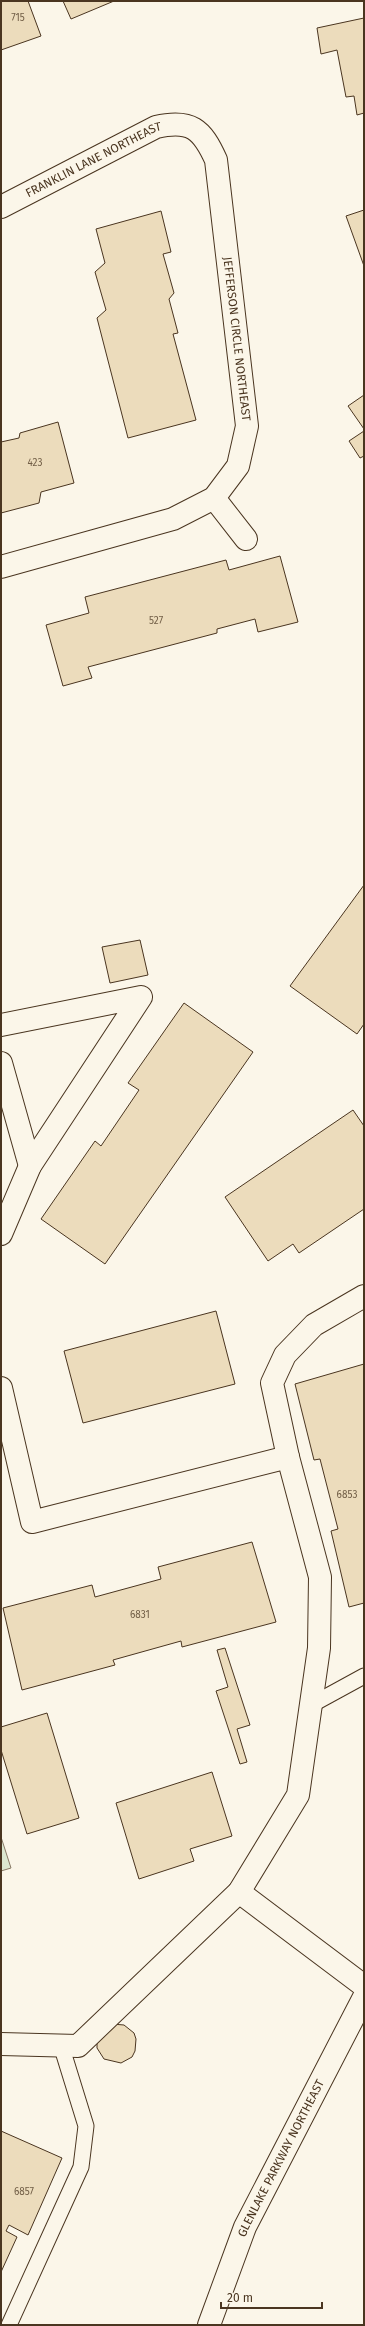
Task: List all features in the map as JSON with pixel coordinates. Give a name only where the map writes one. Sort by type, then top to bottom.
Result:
[{"type":"street","name":"FRANKLIN LANE NORTHEAST","points":[[1,207],[156,127],[172,123],[189,126]]},
{"type":"street","name":"JEFFERSON CIRCLE NORTHEAST","points":[[1,567],[173,519],[214,498],[238,466],[247,426],[216,160],[207,138],[189,126]]},
{"type":"street","points":[[214,498],[246,539]]},
{"type":"street","points":[[1,1026],[141,997],[30,1166],[1,1234]]},
{"type":"street","points":[[1,1063],[30,1166]]},
{"type":"street","points":[[1,2044],[78,2046],[239,1892],[298,1795],[319,1648],[320,1577],[288,1457],[272,1383],[285,1355],[314,1325],[364,1296]]},
{"type":"street","points":[[1,1388],[32,1522],[288,1457]]},
{"type":"street","points":[[239,1892],[364,1986]]},
{"type":"street","name":"GLENLAKE PARKWAY NORTHEAST","points":[[209,2325],[245,2226],[364,1997]]},
{"type":"lane","points":[[311,1705],[364,1676]]},
{"type":"lane","points":[[9,2325],[82,2167],[86,2126],[61,2045]]},
{"type":"green space","points":[[1,1837],[11,1868],[1,1871]]},
{"type":"building","points":[[1,1],[28,1],[41,36],[1,50]]},
{"type":"building","points":[[63,1],[114,1],[71,19]]},
{"type":"building","points":[[364,18],[364,113],[357,115],[354,96],[346,97],[337,50],[321,54],[317,28]]},
{"type":"building","points":[[364,210],[364,266],[346,216]]},
{"type":"building","points":[[161,211],[171,252],[163,254],[174,293],[169,299],[178,333],[173,334],[196,420],[128,438],[97,318],[106,310],[95,272],[105,263],[96,229]]},
{"type":"building","points":[[364,395],[364,429],[348,406]]},
{"type":"building","points":[[58,422],[74,483],[41,492],[39,503],[1,513],[1,442],[19,438],[20,433]]},
{"type":"building","points":[[364,431],[364,456],[360,458],[349,441]]},
{"type":"building","points":[[280,556],[298,622],[258,632],[255,619],[217,629],[217,633],[88,667],[92,678],[63,686],[46,625],[89,613],[85,597],[226,560],[229,570]]},
{"type":"building","points":[[364,885],[364,1024],[357,1034],[290,986]]},
{"type":"building","points":[[140,940],[148,975],[110,983],[102,947]]},
{"type":"building","points":[[184,1003],[253,1052],[105,1264],[41,1219],[95,1141],[101,1146],[139,1090],[128,1083]]},
{"type":"building","points":[[353,1110],[364,1126],[364,1209],[299,1253],[293,1244],[268,1261],[225,1197]]},
{"type":"building","points":[[216,1311],[235,1384],[83,1423],[64,1351]]},
{"type":"building","points":[[364,1364],[364,1603],[349,1607],[331,1531],[338,1529],[320,1459],[314,1460],[295,1384]]},
{"type":"building","points":[[252,1542],[276,1622],[182,1647],[181,1641],[113,1660],[115,1665],[22,1690],[3,1608],[92,1585],[95,1597],[161,1579],[158,1567]]},
{"type":"building","points":[[225,1648],[250,1725],[237,1729],[247,1762],[240,1764],[216,1691],[228,1687],[217,1650]]},
{"type":"building","points":[[47,1713],[79,1818],[27,1834],[1,1750],[1,1727]]},
{"type":"building","points":[[212,1772],[232,1836],[190,1849],[194,1861],[139,1879],[116,1803]]},
{"type":"building","points":[[112,2024],[124,2025],[134,2033],[136,2039],[135,2051],[132,2057],[121,2063],[104,2059],[97,2048],[97,2042]]},
{"type":"building","points":[[1,2131],[62,2158],[28,2235],[9,2225],[6,2231],[17,2237],[1,2272]]}]
